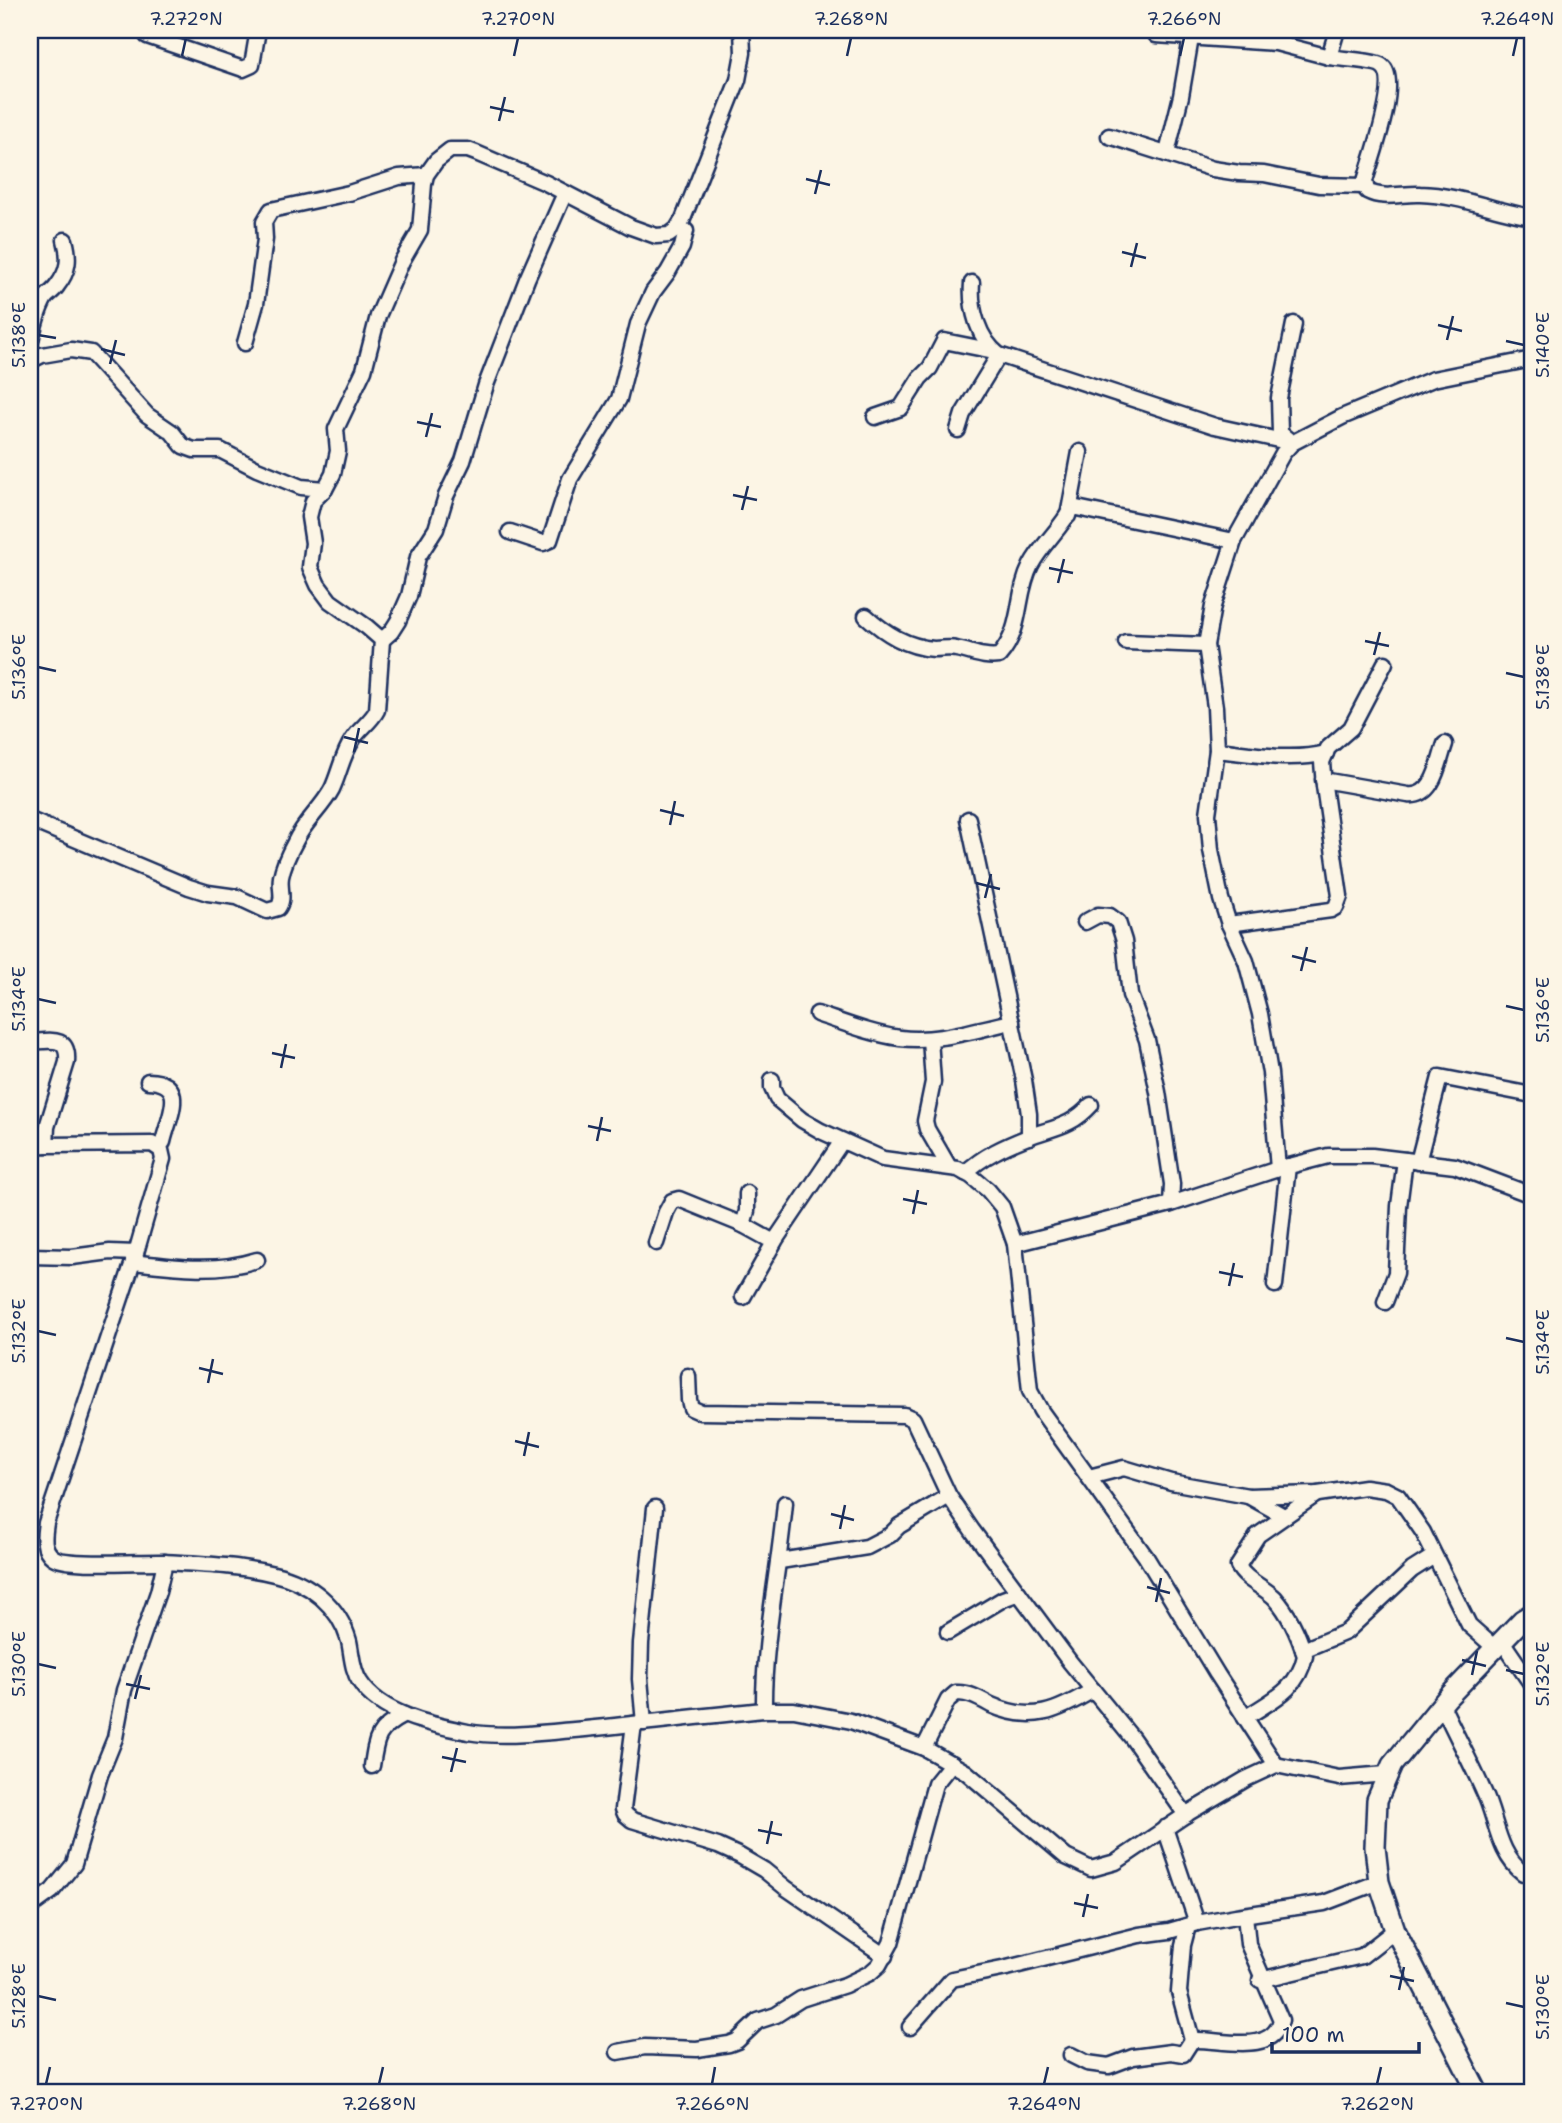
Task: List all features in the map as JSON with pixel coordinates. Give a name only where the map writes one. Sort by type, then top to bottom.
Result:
[{"type":"main road","points":[[1478,2093],[1395,1930],[1379,1882],[1376,1847],[1377,1800],[1387,1774],[1442,1705],[1522,1620],[1532,1614]]},
{"type":"street","points":[[146,36],[243,69],[252,65],[258,30]]},
{"type":"street","points":[[382,640],[330,601],[318,585],[310,568],[313,543],[310,511],[313,501],[325,489],[336,462],[336,429],[364,370],[378,316],[420,230],[426,175],[442,154],[450,150],[468,150],[649,234],[663,237],[677,229],[683,219],[738,80],[743,52],[742,30]]},
{"type":"street","points":[[1329,57],[1337,30]]},
{"type":"street","points":[[1156,35],[1276,43],[1329,57],[1376,63],[1388,72],[1385,112],[1365,186]]},
{"type":"street","points":[[1167,153],[1192,38]]},
{"type":"street","points":[[1109,136],[1213,169],[1264,174],[1319,186],[1365,186],[1371,193],[1384,196],[1420,194],[1462,198],[1532,217]]},
{"type":"street","points":[[244,343],[256,304],[265,239],[264,222],[271,210],[349,193],[399,177],[426,175]]},
{"type":"street","points":[[30,820],[189,887],[237,897],[261,909],[274,910],[281,903],[280,880],[295,841],[304,824],[333,786],[348,745],[377,710],[382,640],[398,621],[411,588],[418,557],[436,529],[446,496],[463,461],[486,385],[527,279],[565,193]]},
{"type":"street","points":[[510,533],[543,543],[550,540],[570,480],[619,398],[638,324],[653,292],[682,247],[686,231],[677,229]]},
{"type":"street","points":[[65,240],[69,263],[56,287],[45,299],[33,329],[31,353],[71,350],[91,353],[147,415],[172,432],[183,446],[194,450],[220,450],[301,487],[325,489]]},
{"type":"street","points":[[972,283],[971,297],[982,335],[997,353]]},
{"type":"street","points":[[1292,443],[1280,433],[1279,398],[1294,324]]},
{"type":"street","points":[[874,417],[901,408],[920,378],[930,368],[944,341],[997,353],[1215,426],[1292,443]]},
{"type":"street","points":[[958,430],[963,414],[997,353]]},
{"type":"street","points":[[1275,1285],[1283,1167],[1270,1073],[1260,1014],[1246,961],[1221,899],[1208,814],[1217,750],[1215,707],[1206,645],[1213,606],[1234,541],[1283,453],[1292,443],[1342,417],[1433,379],[1532,359]]},
{"type":"street","points":[[1067,517],[1080,452]]},
{"type":"street","points":[[866,616],[879,628],[908,644],[935,649],[954,648],[973,652],[984,658],[999,656],[1011,642],[1024,582],[1032,564],[1072,507],[1234,541]]},
{"type":"street","points":[[1126,642],[1206,645]]},
{"type":"street","points":[[1217,750],[1265,757],[1319,757],[1350,728],[1385,663]]},
{"type":"street","points":[[1323,780],[1420,795],[1430,786],[1445,744]]},
{"type":"street","points":[[1229,924],[1331,910],[1336,907],[1340,896],[1319,757]]},
{"type":"street","points":[[968,819],[1024,1080],[1029,1137]]},
{"type":"street","points":[[1085,922],[1098,915],[1110,916],[1118,922],[1124,941],[1130,995],[1147,1040],[1158,1092],[1172,1184],[1171,1204]]},
{"type":"street","points":[[817,1014],[856,1028],[900,1038],[930,1039],[1012,1022]]},
{"type":"street","points":[[930,1039],[933,1082],[925,1121],[949,1167]]},
{"type":"street","points":[[30,1042],[57,1042],[64,1045],[68,1052],[47,1127],[46,1145]]},
{"type":"street","points":[[1385,1302],[1396,1273],[1399,1206],[1411,1161],[1440,1077],[1532,1095]]},
{"type":"street","points":[[772,1080],[777,1099],[802,1120],[883,1159],[949,1167],[965,1173],[988,1190],[1002,1207],[1016,1244],[1030,1391],[1041,1411],[1146,1557],[1276,1765]]},
{"type":"street","points":[[148,1081],[164,1082],[174,1095],[163,1142],[159,1147]]},
{"type":"street","points":[[965,1173],[985,1156],[1029,1137],[1067,1125],[1091,1105]]},
{"type":"street","points":[[743,1297],[774,1242],[842,1141]]},
{"type":"street","points":[[30,1146],[147,1143],[159,1147],[163,1159],[135,1257],[46,1523],[46,1550],[62,1562],[164,1562],[250,1569],[277,1574],[306,1587],[326,1601],[340,1617],[360,1683],[377,1699],[404,1715],[436,1725],[487,1735],[639,1724],[764,1710],[794,1710],[851,1721],[924,1748],[952,1763],[999,1799],[1066,1857],[1091,1869],[1116,1862],[1186,1815],[1246,1779],[1276,1765],[1339,1778],[1387,1774]]},
{"type":"street","points":[[1016,1244],[1171,1204],[1283,1167],[1328,1156],[1372,1156],[1455,1166],[1526,1193]]},
{"type":"street","points":[[743,1225],[747,1211],[747,1193]]},
{"type":"street","points":[[656,1243],[672,1200],[679,1199],[743,1225],[774,1242]]},
{"type":"street","points":[[30,1256],[72,1257],[110,1252],[188,1268],[234,1267],[257,1260]]},
{"type":"street","points":[[688,1376],[688,1400],[691,1408],[700,1412],[904,1415],[912,1419],[949,1496],[1019,1593],[1132,1738],[1186,1815]]},
{"type":"street","points":[[1089,1477],[1124,1468],[1171,1482],[1248,1496],[1318,1494],[1365,1487],[1386,1490],[1398,1496],[1423,1532],[1469,1625],[1499,1644],[1532,1685]]},
{"type":"street","points":[[1245,1718],[1283,1693],[1298,1678],[1305,1656],[1289,1618],[1274,1597],[1242,1573],[1238,1566],[1258,1535],[1318,1494]]},
{"type":"street","points":[[780,1561],[867,1547],[949,1496]]},
{"type":"street","points":[[1248,1496],[1284,1516]]},
{"type":"street","points":[[764,1710],[765,1664],[780,1561],[785,1503]]},
{"type":"street","points":[[654,1508],[640,1643],[639,1724],[623,1808],[625,1814],[632,1820],[718,1846],[740,1856],[764,1870],[885,1956]]},
{"type":"street","points":[[1303,1650],[1346,1632],[1412,1570],[1434,1556]]},
{"type":"street","points":[[30,1907],[63,1881],[78,1854],[100,1775],[115,1738],[124,1690],[158,1592],[164,1562]]},
{"type":"street","points":[[948,1632],[1003,1599],[1019,1593]]},
{"type":"street","points":[[924,1748],[948,1700],[956,1693],[964,1692],[1009,1713],[1020,1715],[1049,1713],[1093,1690]]},
{"type":"street","points":[[1442,1705],[1483,1790],[1502,1848],[1513,1865],[1523,1873],[1532,1870]]},
{"type":"street","points":[[372,1766],[380,1731],[386,1724],[404,1715]]},
{"type":"street","points":[[618,2052],[645,2047],[697,2049],[729,2044],[737,2041],[758,2021],[776,2015],[801,1999],[845,1985],[870,1973],[885,1956],[935,1784],[952,1763]]},
{"type":"street","points":[[1071,2055],[1087,2063],[1109,2066],[1133,2057],[1171,2052],[1183,2054],[1192,2040],[1179,1992],[1183,1945],[1193,1925],[1166,1828]]},
{"type":"street","points":[[910,2027],[953,1979],[1102,1943],[1245,1915],[1324,1903],[1379,1882]]},
{"type":"street","points":[[1192,2040],[1206,2039],[1231,2044],[1269,2038],[1279,2029],[1281,2020],[1248,1944],[1245,1915]]},
{"type":"street","points":[[1262,1980],[1362,1956],[1395,1930]]}]
